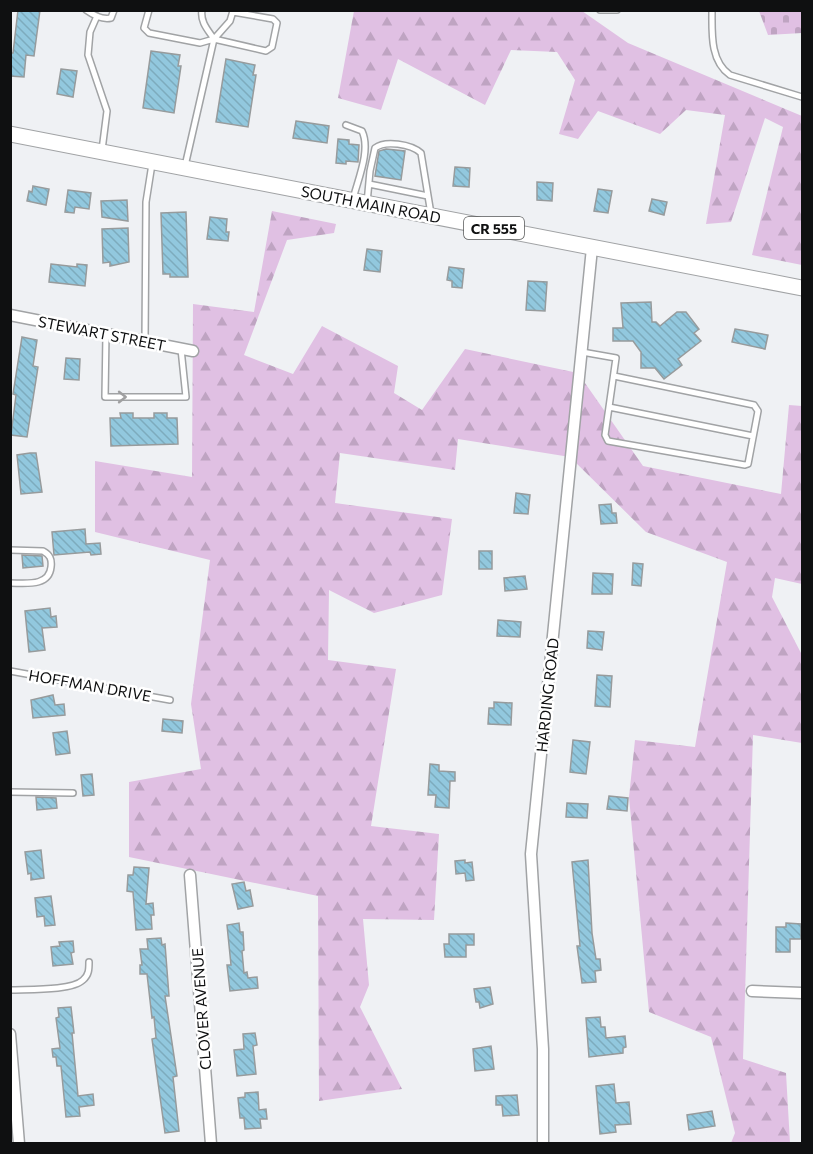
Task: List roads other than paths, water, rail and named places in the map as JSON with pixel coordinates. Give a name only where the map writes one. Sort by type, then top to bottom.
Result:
[{"type":"main road","name":"SOUTH MAIN ROAD","points":[[10,134],[802,288]]},
{"type":"street","name":"HARDING ROAD","points":[[543,1143],[543,1049],[531,854],[592,248]]},
{"type":"street","name":"STEWART STREET","points":[[10,315],[187,350]]},
{"type":"street","name":"CLOVER AVENUE","points":[[190,875],[212,1143]]},
{"type":"street","points":[[752,991],[802,993]]},
{"type":"street","points":[[10,1034],[19,1143]]},
{"type":"lane","points":[[86,10],[108,19],[111,18],[114,10]]},
{"type":"lane","points":[[149,10],[144,28],[149,33],[200,43],[214,39],[266,51],[272,48],[277,23],[273,19],[233,11],[230,21],[214,39],[185,168]]},
{"type":"lane","points":[[600,10],[617,10]]},
{"type":"lane","points":[[712,10],[716,58],[721,69],[738,78],[802,97]]},
{"type":"lane","points":[[201,11],[203,23],[214,39]]},
{"type":"lane","points":[[96,16],[90,32],[88,55],[107,111],[102,152]]},
{"type":"lane","points":[[346,125],[362,131],[364,136],[360,202]]},
{"type":"lane","points":[[360,202],[369,184],[375,148],[379,144],[416,149],[421,153],[431,216]]},
{"type":"lane","points":[[146,342],[146,201],[153,161]]},
{"type":"lane","points":[[369,184],[428,196]]},
{"type":"lane","points":[[106,334],[105,397],[186,397],[187,350]]},
{"type":"lane","points":[[582,352],[616,358],[604,435],[608,441],[748,464],[758,411],[754,405],[614,376]]},
{"type":"lane","points":[[609,407],[753,436]]},
{"type":"lane","points":[[10,550],[43,551],[50,557],[51,563],[49,575],[41,582],[10,583]]},
{"type":"lane","name":"HOFFMAN DRIVE","points":[[10,671],[170,700]]},
{"type":"lane","points":[[10,792],[73,793]]},
{"type":"lane","points":[[10,990],[75,985],[88,973],[89,962]]}]
